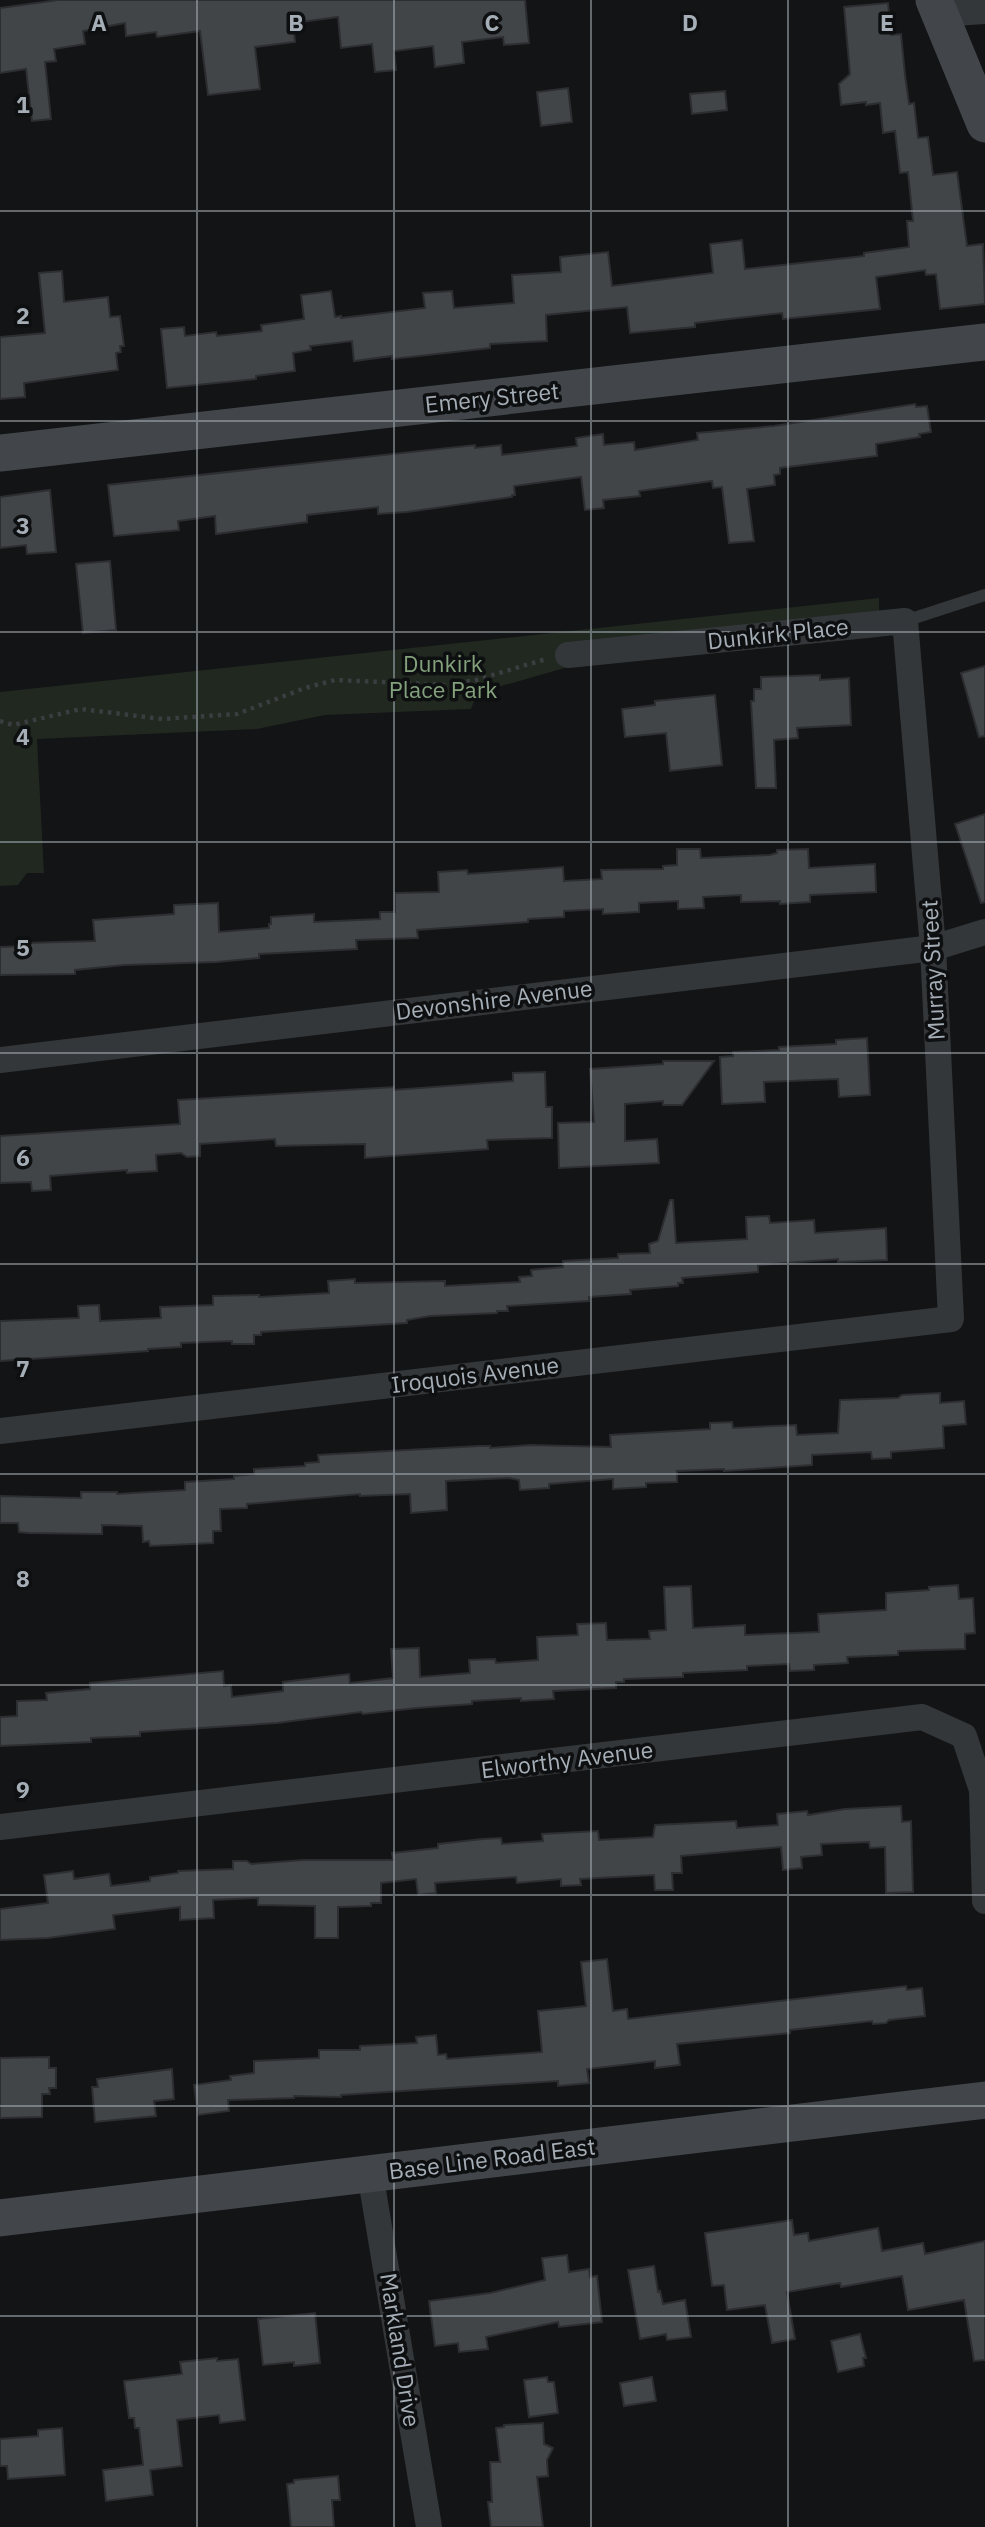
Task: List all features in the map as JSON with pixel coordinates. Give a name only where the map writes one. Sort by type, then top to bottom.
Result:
[{"type":"street","points":[[985,11],[937,7],[985,124]]},
{"type":"street","name":"Emery Street","points":[[0,453],[985,342]]},
{"type":"street","name":"Dunkirk Place","points":[[568,655],[905,621]]},
{"type":"street","name":"Murray Street","points":[[905,621],[933,948],[951,1319]]},
{"type":"street","name":"Devonshire Avenue","points":[[0,1060],[933,948],[985,932]]},
{"type":"street","name":"Iroquois Avenue","points":[[0,1431],[951,1319]]},
{"type":"street","name":"Elworthy Avenue","points":[[0,1827],[922,1717],[964,1736],[982,1790],[985,1901]]},
{"type":"street","name":"Base Line Road East","points":[[0,2218],[985,2099]]},
{"type":"street","name":"Markland Drive","points":[[370,2173],[429,2527]]},
{"type":"lane","name":"Dunkirk Place","points":[[905,621],[985,595]]},
{"type":"path","points":[[0,721],[13,725],[81,709],[162,719],[237,714],[305,688],[335,680],[447,685],[476,680],[568,655]]},
{"type":"green space","name":"Dunkirk Place Park","points":[[879,598],[880,637],[568,667],[477,693],[471,709],[325,715],[257,729],[37,739],[44,873],[27,873],[18,885],[0,886],[0,692]]},
{"type":"building","points":[[58,0],[525,0],[529,43],[504,45],[503,37],[462,42],[464,63],[435,67],[433,46],[394,51],[396,70],[375,72],[372,44],[341,48],[338,17],[293,23],[295,42],[255,47],[260,89],[208,95],[200,31],[157,37],[156,32],[126,36],[125,23],[83,31],[85,44],[54,49],[56,61],[45,62],[51,119],[32,121],[26,69],[0,73],[0,8]]},
{"type":"building","points":[[888,3],[891,35],[901,34],[909,104],[914,103],[918,138],[928,137],[933,175],[957,172],[967,246],[983,244],[985,304],[940,309],[936,274],[926,275],[925,270],[876,277],[880,309],[783,319],[782,313],[695,323],[695,327],[630,333],[627,307],[546,315],[547,341],[490,344],[490,348],[354,361],[352,341],[310,346],[311,350],[293,353],[295,371],[256,376],[256,379],[167,388],[161,329],[184,327],[185,336],[262,331],[261,325],[304,319],[301,295],[331,291],[335,317],[341,318],[425,308],[423,293],[452,291],[454,308],[514,303],[512,275],[561,272],[560,257],[608,252],[612,286],[713,273],[710,244],[742,240],[745,269],[864,256],[864,253],[909,247],[907,221],[913,221],[908,172],[900,173],[895,131],[883,133],[880,103],[841,105],[839,84],[850,74],[844,7]]},
{"type":"building","points":[[568,88],[572,122],[541,126],[537,92]]},
{"type":"building","points":[[725,91],[727,110],[692,114],[690,94]]},
{"type":"building","points":[[62,271],[64,302],[108,297],[110,317],[120,316],[124,346],[120,346],[121,352],[116,353],[118,370],[24,383],[25,397],[0,399],[0,337],[45,333],[39,273]]},
{"type":"building","points":[[915,404],[916,407],[927,406],[931,432],[919,434],[920,437],[876,444],[877,456],[780,468],[780,474],[774,475],[775,485],[747,489],[754,541],[729,543],[722,487],[713,488],[712,481],[639,491],[640,496],[603,500],[604,508],[585,510],[581,477],[514,486],[515,495],[512,497],[407,512],[378,514],[378,507],[307,515],[307,522],[216,534],[215,516],[178,521],[179,530],[114,536],[108,485],[475,445],[475,448],[501,445],[502,455],[577,446],[576,438],[603,434],[604,445],[634,442],[635,450],[698,440],[697,433],[774,426]]},
{"type":"building","points":[[50,490],[56,552],[27,554],[26,545],[0,548],[0,497]]},
{"type":"building","points":[[110,561],[116,630],[83,633],[76,564]]},
{"type":"building","points":[[985,666],[985,736],[979,737],[961,673]]},
{"type":"building","points":[[820,675],[820,680],[849,678],[851,725],[797,728],[798,738],[774,740],[776,788],[756,788],[751,701],[754,701],[754,689],[761,689],[761,677]]},
{"type":"building","points":[[715,695],[722,765],[670,771],[666,733],[625,737],[622,709],[655,705],[655,701]]},
{"type":"building","points":[[985,814],[985,902],[981,903],[955,824]]},
{"type":"building","points":[[677,849],[700,849],[701,858],[770,855],[777,853],[777,850],[808,849],[809,868],[875,864],[876,892],[810,895],[810,902],[780,904],[780,901],[741,902],[741,895],[703,897],[704,908],[678,909],[678,901],[639,903],[639,912],[603,914],[603,909],[564,911],[564,917],[528,919],[528,922],[417,930],[418,938],[356,940],[357,949],[259,954],[259,958],[217,962],[124,965],[75,970],[75,974],[0,975],[0,947],[26,946],[26,943],[95,941],[93,920],[174,914],[174,905],[218,903],[219,932],[269,928],[271,917],[314,914],[314,922],[380,919],[380,912],[395,912],[395,893],[439,892],[438,872],[467,870],[468,874],[563,867],[564,881],[602,879],[601,870],[663,869],[663,866],[677,865]]},
{"type":"building","points":[[867,1038],[870,1095],[839,1097],[838,1079],[764,1082],[765,1102],[722,1104],[720,1057],[733,1056],[733,1052],[779,1050],[779,1047],[836,1044],[836,1040]]},
{"type":"building","points":[[663,1061],[714,1061],[682,1105],[663,1105],[663,1101],[625,1104],[625,1141],[657,1139],[659,1163],[559,1168],[558,1123],[594,1122],[590,1069],[663,1064]]},
{"type":"building","points":[[545,1072],[546,1107],[552,1107],[552,1138],[487,1140],[488,1149],[365,1158],[365,1144],[276,1146],[275,1139],[200,1144],[200,1156],[187,1157],[181,1153],[156,1155],[157,1171],[127,1173],[127,1170],[50,1176],[51,1190],[32,1191],[31,1182],[0,1183],[0,1136],[180,1124],[178,1100],[394,1087],[394,1090],[513,1081],[513,1073]]},
{"type":"building","points":[[670,1200],[673,1200],[676,1243],[747,1239],[746,1217],[769,1216],[770,1223],[814,1220],[815,1233],[886,1228],[887,1260],[838,1262],[838,1259],[758,1265],[758,1272],[682,1278],[683,1283],[678,1283],[678,1286],[630,1290],[631,1294],[589,1297],[589,1301],[507,1306],[508,1311],[497,1313],[430,1316],[407,1320],[407,1323],[261,1332],[261,1335],[254,1335],[254,1344],[232,1344],[232,1341],[181,1343],[181,1347],[148,1351],[0,1361],[0,1321],[79,1318],[78,1306],[99,1305],[100,1321],[161,1318],[160,1307],[213,1305],[213,1296],[259,1297],[329,1293],[328,1281],[355,1279],[355,1283],[445,1281],[445,1286],[520,1282],[519,1277],[532,1276],[531,1270],[563,1267],[563,1261],[650,1253],[649,1244],[658,1241]]},
{"type":"building","points":[[940,1393],[940,1403],[964,1401],[966,1424],[943,1426],[944,1448],[891,1452],[891,1458],[872,1459],[871,1452],[812,1455],[812,1465],[677,1471],[677,1482],[646,1483],[646,1487],[613,1489],[613,1479],[549,1484],[549,1488],[520,1490],[519,1480],[509,1478],[446,1481],[447,1510],[411,1513],[410,1494],[360,1494],[247,1504],[247,1508],[220,1509],[221,1531],[213,1531],[213,1543],[150,1546],[149,1541],[143,1542],[142,1526],[102,1525],[102,1534],[29,1533],[19,1532],[18,1523],[0,1523],[0,1496],[81,1498],[81,1492],[117,1494],[185,1490],[185,1482],[234,1479],[234,1476],[254,1474],[254,1469],[305,1466],[305,1463],[319,1462],[318,1455],[479,1446],[611,1447],[610,1435],[710,1429],[710,1423],[732,1422],[733,1428],[796,1425],[797,1435],[838,1433],[840,1400]]},
{"type":"building","points":[[958,1585],[959,1599],[973,1598],[975,1633],[965,1634],[965,1649],[898,1651],[898,1655],[847,1657],[848,1663],[814,1665],[814,1670],[790,1671],[789,1664],[747,1666],[747,1670],[683,1673],[683,1677],[624,1679],[624,1682],[616,1682],[616,1688],[553,1691],[554,1699],[472,1701],[472,1704],[363,1714],[361,1712],[277,1723],[140,1732],[140,1736],[91,1738],[91,1742],[0,1746],[0,1717],[17,1716],[17,1701],[47,1700],[46,1693],[90,1689],[90,1683],[223,1671],[224,1686],[231,1685],[232,1697],[283,1691],[283,1682],[349,1674],[350,1683],[393,1678],[391,1649],[419,1648],[420,1677],[470,1673],[469,1660],[495,1659],[496,1663],[538,1660],[537,1637],[578,1635],[577,1624],[606,1623],[607,1640],[650,1639],[649,1631],[666,1630],[664,1587],[691,1586],[693,1628],[745,1625],[745,1635],[819,1632],[818,1614],[886,1610],[886,1593]]},
{"type":"building","points":[[901,1806],[902,1822],[911,1821],[913,1892],[886,1893],[885,1847],[870,1848],[869,1842],[821,1844],[822,1855],[801,1857],[802,1868],[783,1870],[781,1847],[681,1856],[682,1873],[672,1873],[673,1890],[655,1890],[654,1875],[580,1879],[581,1885],[561,1886],[561,1879],[517,1883],[516,1877],[435,1883],[436,1893],[418,1895],[416,1879],[381,1883],[381,1903],[338,1907],[338,1938],[315,1938],[315,1906],[258,1905],[258,1898],[213,1900],[214,1918],[180,1920],[180,1907],[113,1915],[115,1929],[48,1938],[0,1940],[0,1909],[48,1903],[44,1875],[73,1871],[74,1879],[109,1874],[111,1886],[150,1881],[150,1877],[178,1871],[233,1869],[233,1861],[247,1861],[251,1864],[304,1860],[393,1860],[392,1853],[483,1839],[501,1838],[502,1844],[543,1841],[542,1834],[598,1831],[599,1840],[653,1837],[655,1825],[736,1821],[737,1828],[778,1825],[777,1814],[807,1811],[808,1815],[845,1809]]},
{"type":"building","points":[[607,1959],[613,2011],[627,2009],[628,2019],[906,1986],[907,1990],[922,1988],[925,2016],[889,2020],[886,2023],[873,2024],[872,2021],[790,2030],[790,2033],[677,2044],[680,2065],[655,2068],[655,2061],[587,2069],[589,2083],[558,2086],[558,2081],[341,2097],[294,2096],[228,2100],[229,2111],[198,2115],[194,2085],[231,2080],[230,2076],[254,2073],[254,2061],[319,2058],[319,2050],[360,2050],[360,2046],[417,2043],[416,2037],[436,2035],[438,2055],[446,2054],[447,2059],[542,2052],[538,2011],[586,2006],[581,1962]]},
{"type":"building","points":[[49,2057],[49,2068],[56,2068],[56,2088],[49,2088],[50,2094],[42,2094],[42,2117],[0,2118],[0,2058]]},
{"type":"building","points":[[172,2069],[174,2099],[154,2101],[156,2116],[95,2122],[92,2087],[98,2087],[97,2079]]},
{"type":"building","points":[[792,2220],[794,2235],[808,2233],[809,2241],[878,2228],[882,2251],[923,2243],[925,2254],[985,2241],[985,2360],[974,2361],[964,2300],[908,2310],[902,2276],[841,2287],[840,2283],[787,2292],[795,2339],[772,2343],[765,2305],[727,2310],[724,2285],[712,2286],[705,2233]]},
{"type":"building","points":[[567,2255],[569,2272],[589,2269],[590,2277],[597,2276],[602,2322],[559,2327],[558,2322],[486,2337],[488,2349],[459,2352],[458,2343],[435,2346],[429,2301],[490,2293],[545,2280],[542,2258]]},
{"type":"building","points":[[654,2266],[663,2304],[685,2300],[691,2337],[667,2340],[666,2334],[640,2339],[628,2270]]},
{"type":"building","points":[[315,2313],[320,2363],[263,2365],[258,2319]]},
{"type":"building","points":[[860,2334],[866,2358],[863,2358],[864,2366],[838,2372],[831,2341]]},
{"type":"building","points":[[217,2358],[217,2361],[238,2359],[245,2420],[220,2423],[219,2415],[177,2420],[182,2466],[150,2470],[153,2495],[106,2501],[103,2470],[143,2465],[139,2428],[135,2428],[134,2418],[129,2418],[124,2381],[182,2374],[180,2362]]},
{"type":"building","points":[[547,2377],[548,2382],[554,2382],[558,2413],[529,2417],[524,2380]]},
{"type":"building","points":[[652,2377],[656,2401],[624,2406],[620,2383]]},
{"type":"building","points":[[543,2423],[544,2444],[553,2448],[547,2460],[548,2476],[537,2477],[543,2527],[491,2527],[488,2502],[492,2502],[490,2462],[500,2462],[496,2428],[504,2425]]},
{"type":"building","points":[[62,2428],[65,2475],[8,2479],[7,2466],[0,2466],[0,2439],[38,2436],[38,2430]]},
{"type":"building","points":[[338,2476],[340,2500],[332,2500],[334,2527],[291,2527],[287,2484],[294,2483],[294,2480]]}]
